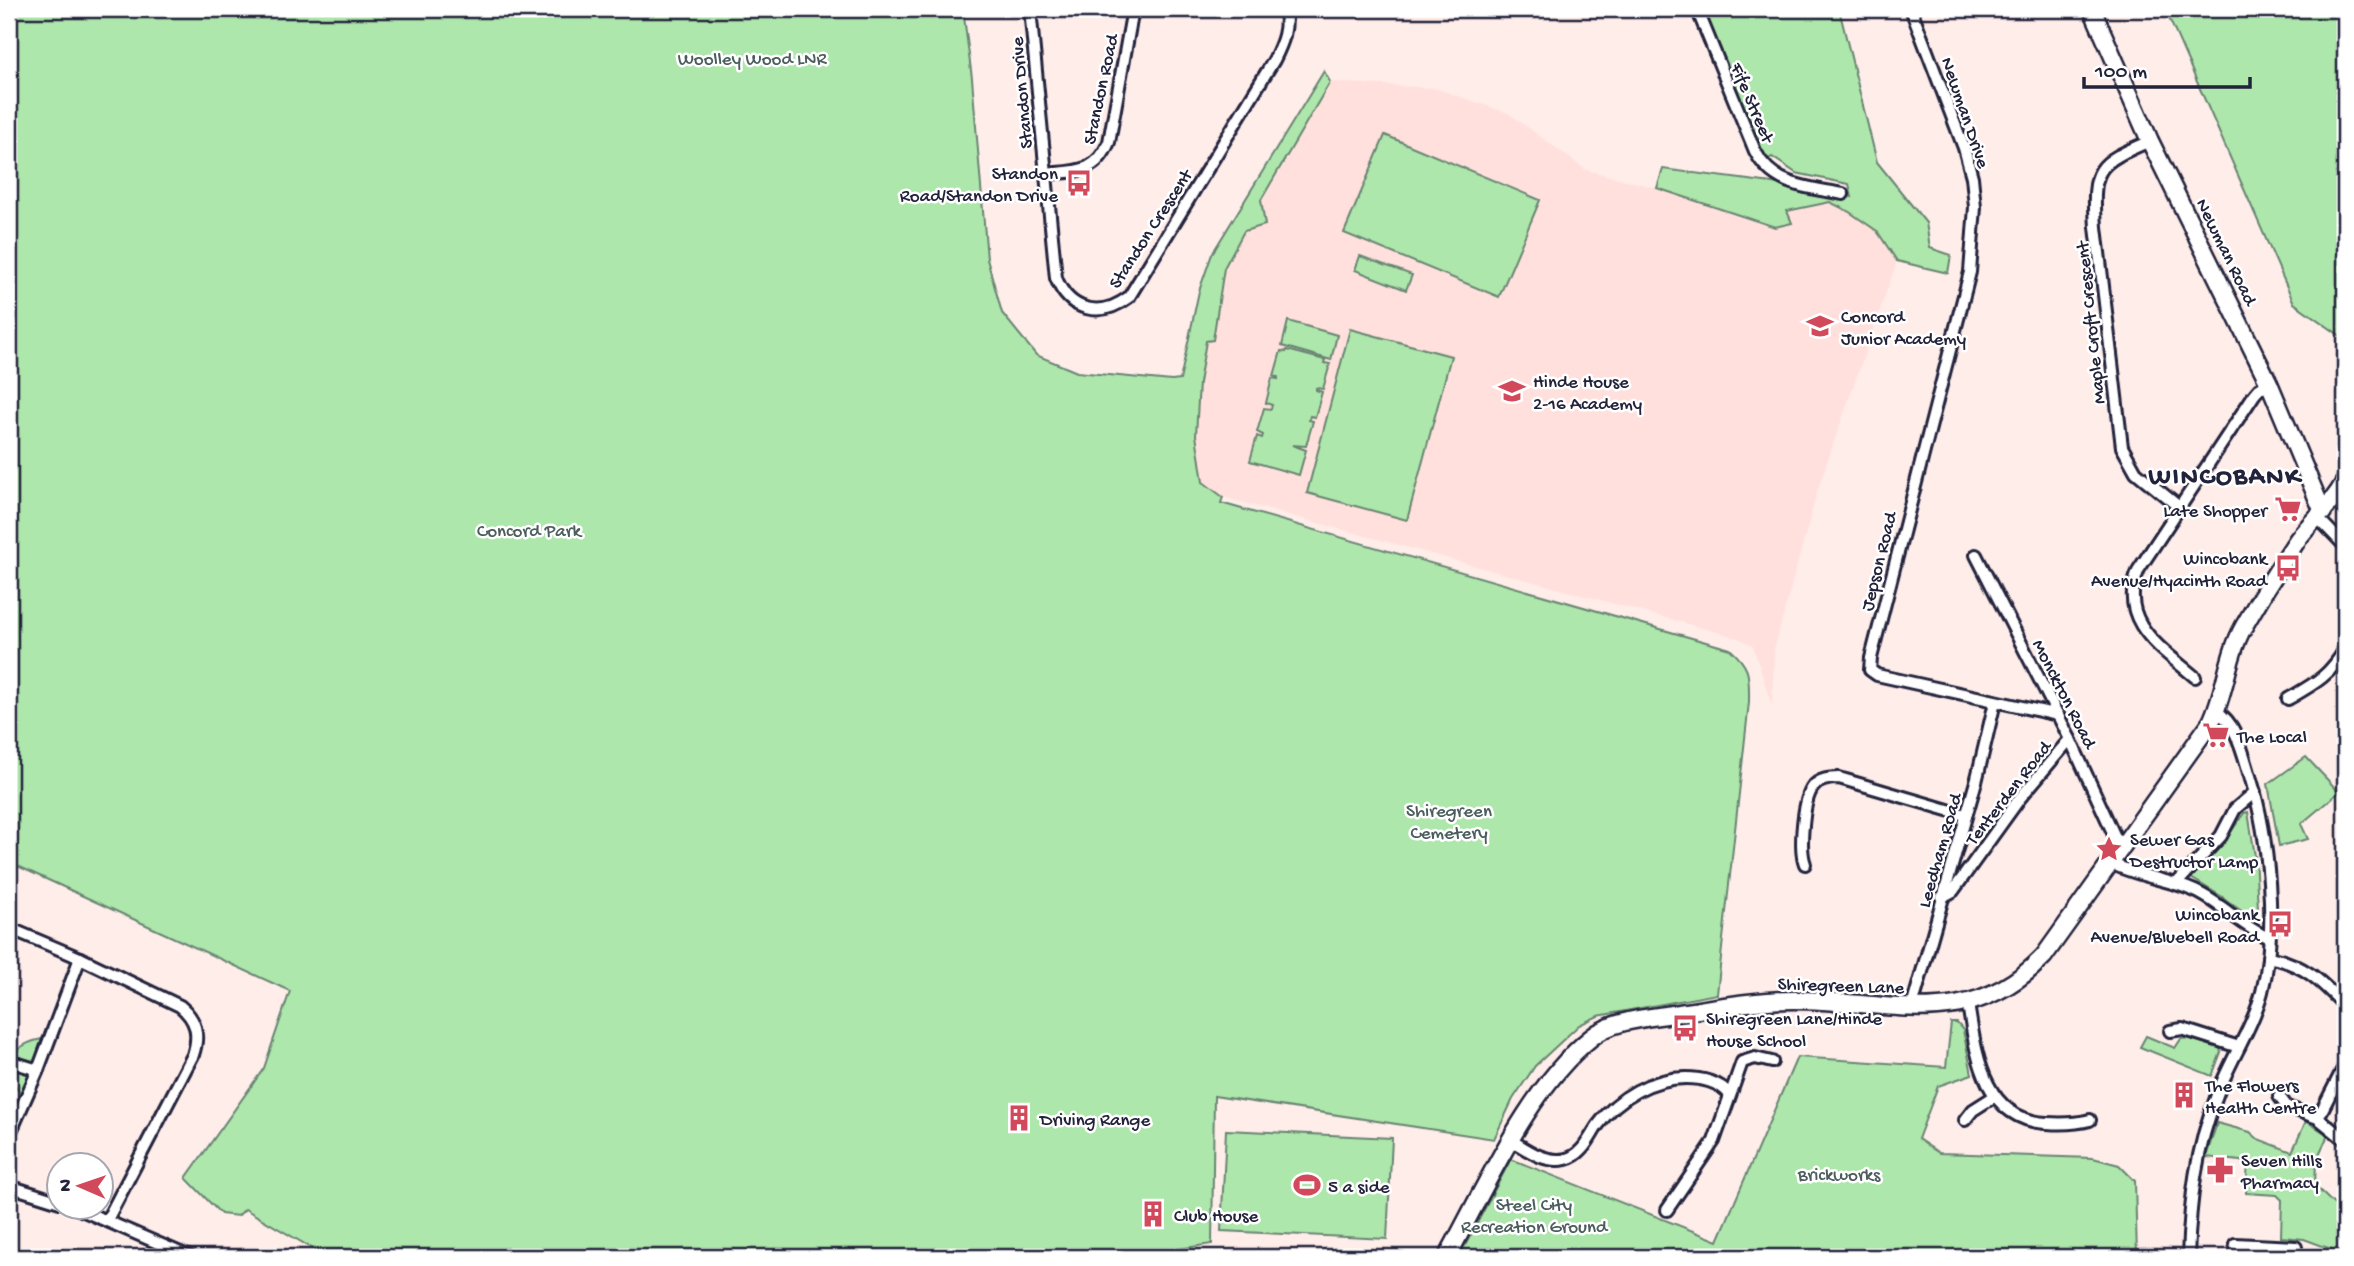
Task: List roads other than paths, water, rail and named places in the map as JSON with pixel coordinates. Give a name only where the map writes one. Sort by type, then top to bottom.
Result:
[{"type":"street","name":"Standon Drive","points":[[1030,9],[1045,174]]},
{"type":"street","name":"Standon Road","points":[[1045,174],[1090,168],[1104,156],[1109,142],[1133,9]]},
{"type":"street","name":"Standon Crescent","points":[[1045,174],[1054,265],[1065,297],[1084,308],[1107,309],[1119,305],[1129,298],[1274,60],[1284,39],[1286,9]]},
{"type":"street","name":"Fife Street","points":[[1697,9],[1755,151],[1766,170],[1801,186],[1843,194]]},
{"type":"street","name":"Newman Drive","points":[[1911,9],[1964,148],[1972,177],[1975,207],[1970,272]]},
{"type":"street","name":"Newman Road","points":[[2092,9],[2150,141],[2269,383],[2320,515]]},
{"type":"street","name":"Maple Croft Crescent","points":[[2150,141],[2114,156],[2105,163],[2094,190],[2095,215],[2122,447],[2136,472],[2179,507]]},
{"type":"street","name":"Jepson Road","points":[[1970,272],[1869,664],[1870,670],[1877,675],[2058,715]]},
{"type":"street","points":[[2195,677],[2151,639],[2137,620],[2133,607],[2134,581],[2179,507],[2254,395],[2259,388],[2269,383]]},
{"type":"street","name":"Shiregreen Lane","points":[[1447,1257],[1529,1110],[1555,1076],[1593,1036],[1606,1028],[1646,1018],[1732,1005],[1790,1000],[1948,1008],[1997,993],[2027,974],[2044,956],[2211,722],[2237,638],[2299,537],[2336,498],[2345,481]]},
{"type":"street","points":[[2320,515],[2345,546]]},
{"type":"street","name":"Monckton Road","points":[[1976,555],[2070,738],[2116,856]]},
{"type":"street","points":[[2288,699],[2320,680],[2335,667],[2345,649]]},
{"type":"street","name":"Leedham Road","points":[[1912,1007],[1977,778],[1995,702]]},
{"type":"street","points":[[2188,1257],[2192,1191],[2198,1152],[2217,1095],[2261,995],[2269,938],[2266,852],[2255,792],[2243,752],[2230,724],[2216,711]]},
{"type":"street","name":"Tenterden Road","points":[[1942,897],[1953,891],[2020,798],[2070,738]]},
{"type":"street","points":[[1805,864],[1801,844],[1808,796],[1816,784],[1823,780],[1839,778],[1965,815]]},
{"type":"street","points":[[2176,884],[2221,836],[2235,808],[2255,792]]},
{"type":"street","points":[[2116,856],[2136,874],[2197,892],[2253,932],[2269,938]]},
{"type":"street","points":[[9,928],[80,958],[180,1006],[191,1016],[196,1030],[193,1055],[116,1203]]},
{"type":"street","points":[[2268,957],[2290,961],[2302,967],[2345,1006]]},
{"type":"street","points":[[9,1136],[38,1070],[80,958]]},
{"type":"street","points":[[1968,1004],[1979,1065],[1995,1096],[2012,1112],[2031,1122],[2079,1123],[2090,1120]]},
{"type":"street","points":[[2170,1031],[2182,1029],[2239,1047]]},
{"type":"street","points":[[1667,1210],[1714,1141],[1742,1062],[1755,1058],[1772,1062]]},
{"type":"street","points":[[9,1061],[38,1070]]},
{"type":"street","points":[[2318,1118],[2345,1065]]},
{"type":"street","points":[[1511,1140],[1548,1159],[1567,1159],[1583,1149],[1608,1112],[1647,1086],[1663,1080],[1696,1078],[1724,1088],[1729,1094]]},
{"type":"street","points":[[1965,1120],[1973,1110],[1995,1096]]},
{"type":"street","points":[[2279,1096],[2287,1107],[2318,1118],[2345,1140]]},
{"type":"street","points":[[9,1185],[46,1197]]},
{"type":"street","points":[[107,1220],[190,1257]]},
{"type":"street","points":[[2235,1244],[2296,1247]]},
{"type":"place","name":"Standon Road/Standon Drive","points":[[1079,183]]},
{"type":"place","name":"Concord Junior Academy","points":[[1820,326]]},
{"type":"place","name":"Hinde House 2-16 Academy","points":[[1512,391]]},
{"type":"place","name":"Late Shopper","points":[[2288,509]]},
{"type":"place","name":"Wincobank Avenue/Hyacinth Road","points":[[2288,568]]},
{"type":"place","name":"The Local","points":[[2216,735]]},
{"type":"place","name":"Sewer Gas Destructor Lamp","points":[[2109,849]]},
{"type":"place","name":"Wincobank Avenue/Bluebell Road","points":[[2280,924]]},
{"type":"place","name":"Shiregreen Lane/Hinde House School","points":[[1685,1028]]},
{"type":"place","name":"The Flowers Health Centre","points":[[2184,1095]]},
{"type":"place","name":"Driving Range","points":[[1019,1118]]},
{"type":"place","name":"Seven Hills Pharmacy","points":[[2220,1170]]},
{"type":"place","name":"5 a side","points":[[1307,1185]]},
{"type":"place","name":"Club House","points":[[1153,1214]]},
{"type":"district","name":"WINCOBANK","points":[[2225,474]]},
{"type":"park label","name":"Woolley Wood LNR","points":[[752,57]]},
{"type":"park label","name":"Concord Park","points":[[529,529]]},
{"type":"park label","name":"Shiregreen Cemetery","points":[[1449,820]]},
{"type":"park label","name":"Brickworks","points":[[1839,1173]]},
{"type":"park label","name":"Steel City Recreation Ground","points":[[1534,1214]]}]
